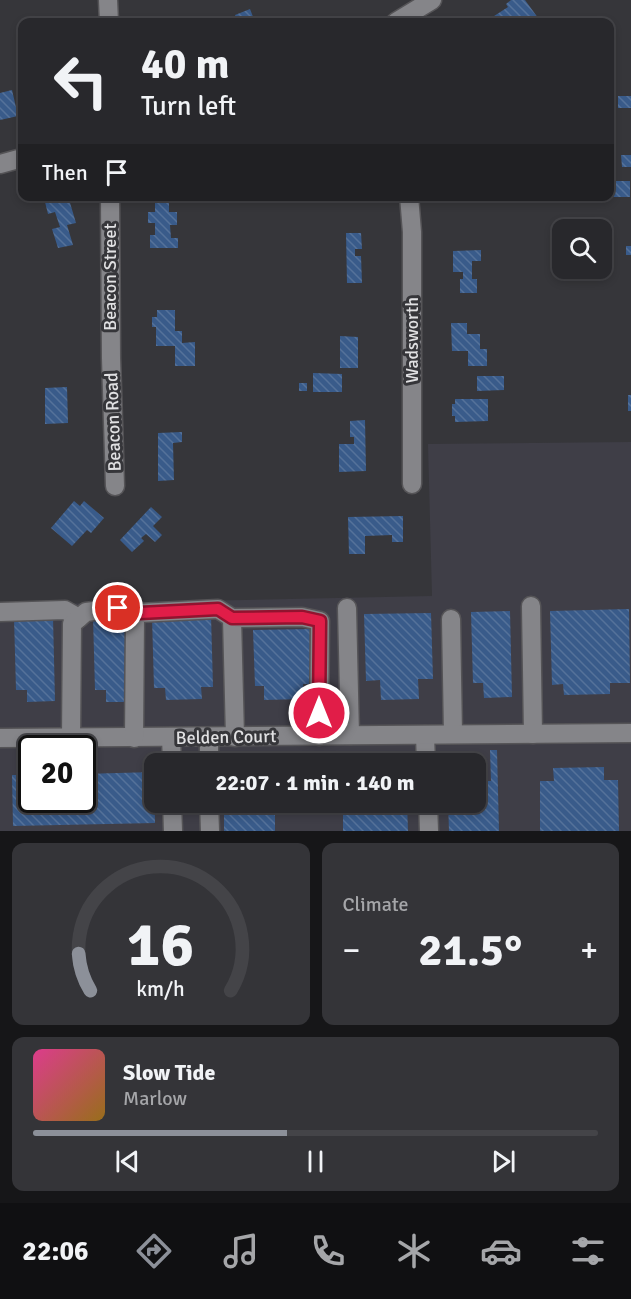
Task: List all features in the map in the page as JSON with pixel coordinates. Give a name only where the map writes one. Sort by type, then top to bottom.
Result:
[{"type":"street","points":[[108,0],[109,18]]},
{"type":"street","points":[[403,18],[432,0]]},
{"type":"street","points":[[0,164],[18,159]]},
{"type":"street","name":"Beacon Street","points":[[110,201],[111,358]]},
{"type":"street","name":"Wadsworth","points":[[409,201],[412,232],[412,484]]},
{"type":"street","name":"Beacon Road","points":[[111,358],[115,486]]},
{"type":"street","points":[[531,606],[533,734]]},
{"type":"street","points":[[72,735],[72,624],[86,612],[118,608],[140,613],[218,609],[232,618],[302,617],[320,621],[319,736]]},
{"type":"street","points":[[347,608],[350,735]]},
{"type":"street","points":[[0,612],[64,610],[79,618]]},
{"type":"street","points":[[134,738],[135,618],[140,613]]},
{"type":"street","points":[[232,618],[234,737]]},
{"type":"street","points":[[451,619],[453,734]]},
{"type":"street","name":"Belden Court","points":[[96,738],[631,733]]},
{"type":"street","points":[[425,735],[426,753]]},
{"type":"street","points":[[171,737],[172,753]]},
{"type":"street","points":[[209,737],[209,753]]},
{"type":"street","name":"Belden Court","points":[[0,738],[18,738]]},
{"type":"street","points":[[172,813],[173,831]]},
{"type":"street","points":[[209,813],[210,831]]},
{"type":"street","points":[[428,813],[429,831]]},
{"type":"shaded area","points":[[631,442],[631,831],[0,831],[0,605],[432,596],[428,444]]},
{"type":"building","points":[[511,0],[525,0],[538,18],[491,18],[508,7],[506,4]]},
{"type":"building","points":[[250,9],[253,18],[236,18],[235,15]]},
{"type":"building","points":[[12,90],[18,116],[0,120],[0,93]]},
{"type":"building","points":[[618,96],[631,96],[631,108],[618,108]]},
{"type":"building","points":[[621,155],[631,155],[631,167],[622,167]]},
{"type":"building","points":[[614,181],[630,181],[630,197],[614,197]]},
{"type":"building","points":[[45,201],[69,201],[76,223],[67,225],[73,245],[58,248],[52,229],[60,227],[55,212],[48,214]]},
{"type":"building","points":[[155,201],[169,201],[169,212],[177,212],[177,225],[170,225],[171,238],[178,238],[178,248],[150,248],[150,235],[155,235],[155,223],[148,223],[148,212],[155,212]]},
{"type":"building","points":[[346,233],[361,233],[362,249],[355,249],[355,256],[361,256],[362,283],[347,283]]},
{"type":"building","points":[[626,246],[631,246],[631,255],[626,255]]},
{"type":"building","points":[[481,250],[481,261],[472,261],[472,279],[477,279],[477,293],[460,293],[460,279],[463,279],[463,272],[453,272],[453,251]]},
{"type":"building","points":[[157,310],[175,310],[175,331],[182,331],[182,343],[195,342],[195,366],[175,366],[175,346],[156,346],[156,327],[152,327],[152,317],[157,317]]},
{"type":"building","points":[[451,323],[467,323],[467,334],[480,334],[480,349],[487,349],[487,366],[468,366],[468,351],[452,351]]},
{"type":"building","points":[[340,336],[358,337],[358,368],[340,368]]},
{"type":"building","points":[[313,373],[342,374],[342,392],[313,392]]},
{"type":"building","points":[[477,376],[504,376],[504,390],[477,391]]},
{"type":"building","points":[[299,383],[307,383],[307,391],[299,391]]},
{"type":"building","points":[[67,387],[68,423],[45,424],[45,388]]},
{"type":"building","points":[[628,395],[631,395],[631,411],[628,411]]},
{"type":"building","points":[[455,399],[488,399],[488,421],[455,422],[455,416],[452,416],[452,404],[455,404]]},
{"type":"building","points":[[365,420],[366,471],[339,472],[339,444],[354,444],[354,437],[350,437],[350,421]]},
{"type":"building","points":[[182,432],[182,442],[173,443],[174,480],[158,481],[158,433]]},
{"type":"building","points":[[74,501],[80,506],[84,501],[104,518],[91,533],[87,530],[72,546],[51,528]]},
{"type":"building","points":[[151,507],[162,517],[153,526],[162,535],[155,542],[146,534],[141,538],[144,541],[132,552],[120,540]]},
{"type":"building","points":[[403,516],[403,542],[392,542],[392,535],[365,536],[365,554],[349,554],[348,517]]},
{"type":"building","points":[[629,609],[630,683],[610,683],[610,694],[564,695],[563,684],[552,685],[550,611]]},
{"type":"building","points":[[510,611],[512,697],[484,698],[483,683],[473,683],[471,612]]},
{"type":"building","points":[[431,613],[433,679],[418,679],[419,699],[381,700],[380,680],[366,681],[364,614]]},
{"type":"building","points":[[211,615],[213,687],[201,687],[202,699],[166,700],[165,688],[154,688],[152,617]]},
{"type":"building","points":[[125,616],[127,702],[106,702],[106,690],[95,690],[93,617]]},
{"type":"building","points":[[53,617],[55,701],[27,702],[27,690],[16,690],[14,618]]},
{"type":"building","points":[[312,629],[314,684],[303,684],[304,699],[264,700],[264,686],[255,686],[253,630]]},
{"type":"building","points":[[490,750],[497,750],[499,831],[449,831],[448,813],[486,813],[486,781],[491,781]]},
{"type":"building","points":[[604,767],[604,780],[618,780],[619,831],[540,831],[540,781],[554,781],[553,768]]},
{"type":"building","points":[[144,772],[144,813],[155,813],[155,823],[13,826],[12,775],[18,775],[18,813],[96,813],[96,774]]},
{"type":"building","points":[[224,813],[275,813],[275,831],[224,831]]},
{"type":"building","points":[[343,813],[407,813],[408,831],[343,831]]},
{"type":"route","points":[[118,608],[140,613],[218,609],[232,618],[302,617],[320,621],[319,713]]}]
